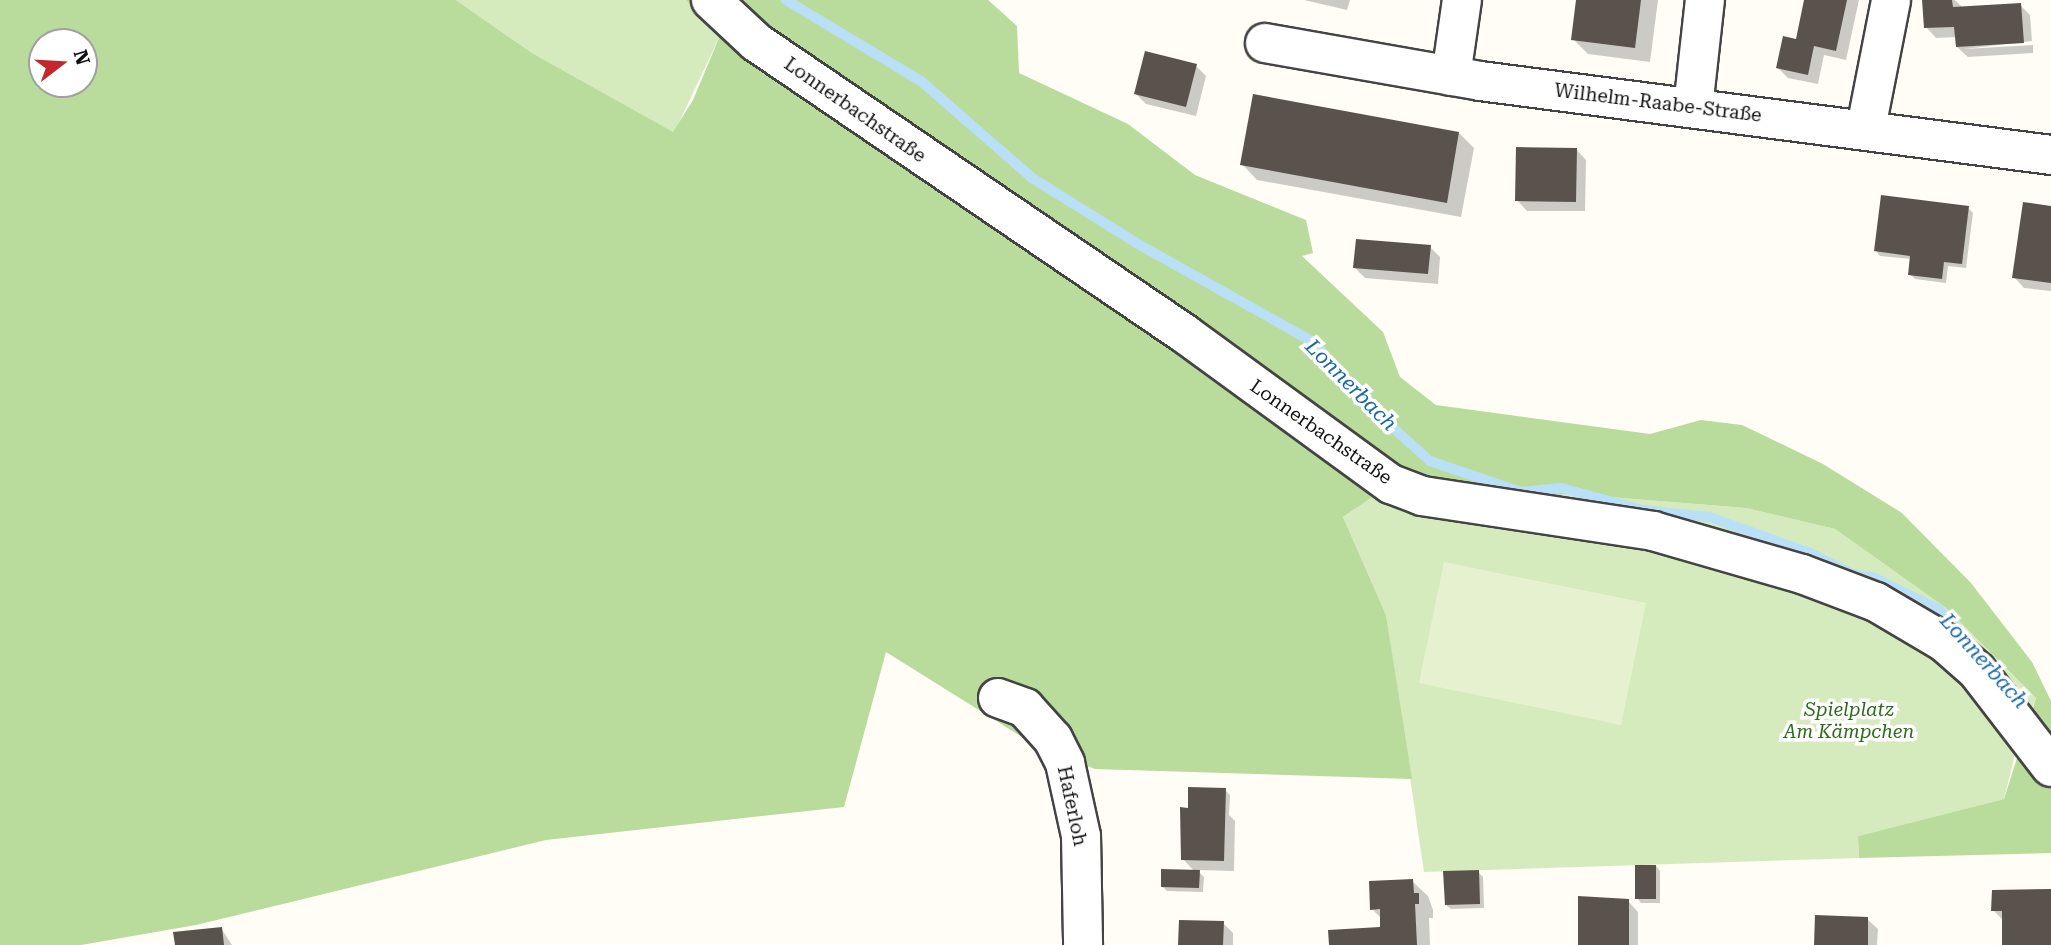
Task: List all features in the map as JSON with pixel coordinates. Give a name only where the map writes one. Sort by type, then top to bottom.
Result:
[{"type":"street","name":"Lonnerbachstraße","points":[[711,0],[756,42],[1185,334],[1391,484],[1422,496],[1653,531],[1802,574],[1876,602],[1944,642],[1978,671],[2051,767]]},
{"type":"street","points":[[1451,76],[1462,0]]},
{"type":"street","points":[[1693,108],[1705,0]]},
{"type":"street","points":[[1866,128],[1891,0]]},
{"type":"street","name":"Wilhelm-Raabe-Straße","points":[[1265,43],[1451,76],[1866,128],[2051,155]]},
{"type":"street","name":"Haferloh","points":[[998,698],[1025,708],[1053,738],[1065,763],[1081,836],[1083,945]]},
{"type":"green space","points":[[0,0],[456,0],[532,53],[673,132],[693,100],[719,38],[686,0],[988,0],[1017,26],[1019,73],[1128,124],[1195,175],[1306,220],[1313,253],[1302,256],[1383,332],[1400,377],[1436,405],[1650,434],[1701,420],[1742,425],[1823,464],[1902,513],[1971,583],[2032,662],[2051,701],[2051,853],[1859,858],[1858,836],[2004,799],[2036,698],[1946,608],[1835,529],[1746,508],[1572,494],[1457,501],[1377,494],[1343,517],[1386,615],[1412,779],[1095,769],[1038,747],[886,652],[844,807],[546,840],[196,925],[81,945],[0,945]]},
{"type":"green space","points":[[456,0],[686,0],[719,38],[674,133],[532,53]]},
{"type":"green space","name":"Spielplatz Am Kämpchen","points":[[1377,494],[1457,501],[1572,494],[1746,508],[1835,529],[1946,608],[2036,698],[2019,738],[2004,799],[1858,836],[1859,858],[1424,872],[1386,615],[1343,517]]},
{"type":"green space","points":[[1444,562],[1646,603],[1621,725],[1419,683]]},
{"type":"building","points":[[1576,0],[1641,0],[1635,48],[1571,40]]},
{"type":"building","points":[[1804,0],[1847,0],[1836,51],[1814,46],[1808,75],[1776,68],[1783,36],[1796,39]]},
{"type":"building","points":[[1922,0],[1952,0],[1953,7],[2021,3],[2024,43],[1956,47],[1954,27],[1924,28]]},
{"type":"building","points":[[1145,51],[1197,64],[1186,107],[1134,94]]},
{"type":"building","points":[[1253,94],[1459,132],[1447,203],[1240,165]]},
{"type":"building","points":[[1516,147],[1577,148],[1576,202],[1515,201]]},
{"type":"building","points":[[1881,195],[1969,206],[1962,264],[1944,262],[1942,279],[1908,275],[1910,256],[1874,251]]},
{"type":"building","points":[[2023,202],[2051,206],[2051,283],[2012,278]]},
{"type":"building","points":[[1356,239],[1431,245],[1428,274],[1353,268]]},
{"type":"building","points":[[1188,787],[1226,788],[1224,861],[1181,860],[1180,807],[1188,808]]},
{"type":"building","points":[[1635,865],[1656,865],[1656,899],[1635,899]]},
{"type":"building","points":[[1161,869],[1200,870],[1199,888],[1161,887]]},
{"type":"building","points":[[1479,870],[1480,904],[1445,905],[1443,871]]},
{"type":"building","points":[[1413,879],[1414,893],[1419,893],[1419,904],[1415,904],[1417,945],[1329,945],[1328,930],[1380,927],[1380,909],[1370,910],[1369,881]]},
{"type":"building","points":[[2051,889],[2051,945],[2002,945],[2002,911],[1991,911],[1992,890]]},
{"type":"building","points":[[1578,896],[1629,899],[1629,945],[1578,945]]},
{"type":"building","points":[[1815,915],[1868,917],[1868,945],[1814,945]]},
{"type":"building","points":[[1179,920],[1224,921],[1223,945],[1178,945]]},
{"type":"building","points":[[222,927],[224,945],[175,945],[173,932]]},
{"type":"waterway","name":"Lonnerbach","points":[[786,0],[921,81],[1032,178],[1138,244],[1315,343],[1352,391],[1430,461],[1521,492],[1561,488],[1643,510],[1709,517],[1808,552],[1853,574],[1875,578],[1940,610],[1964,636]]}]
